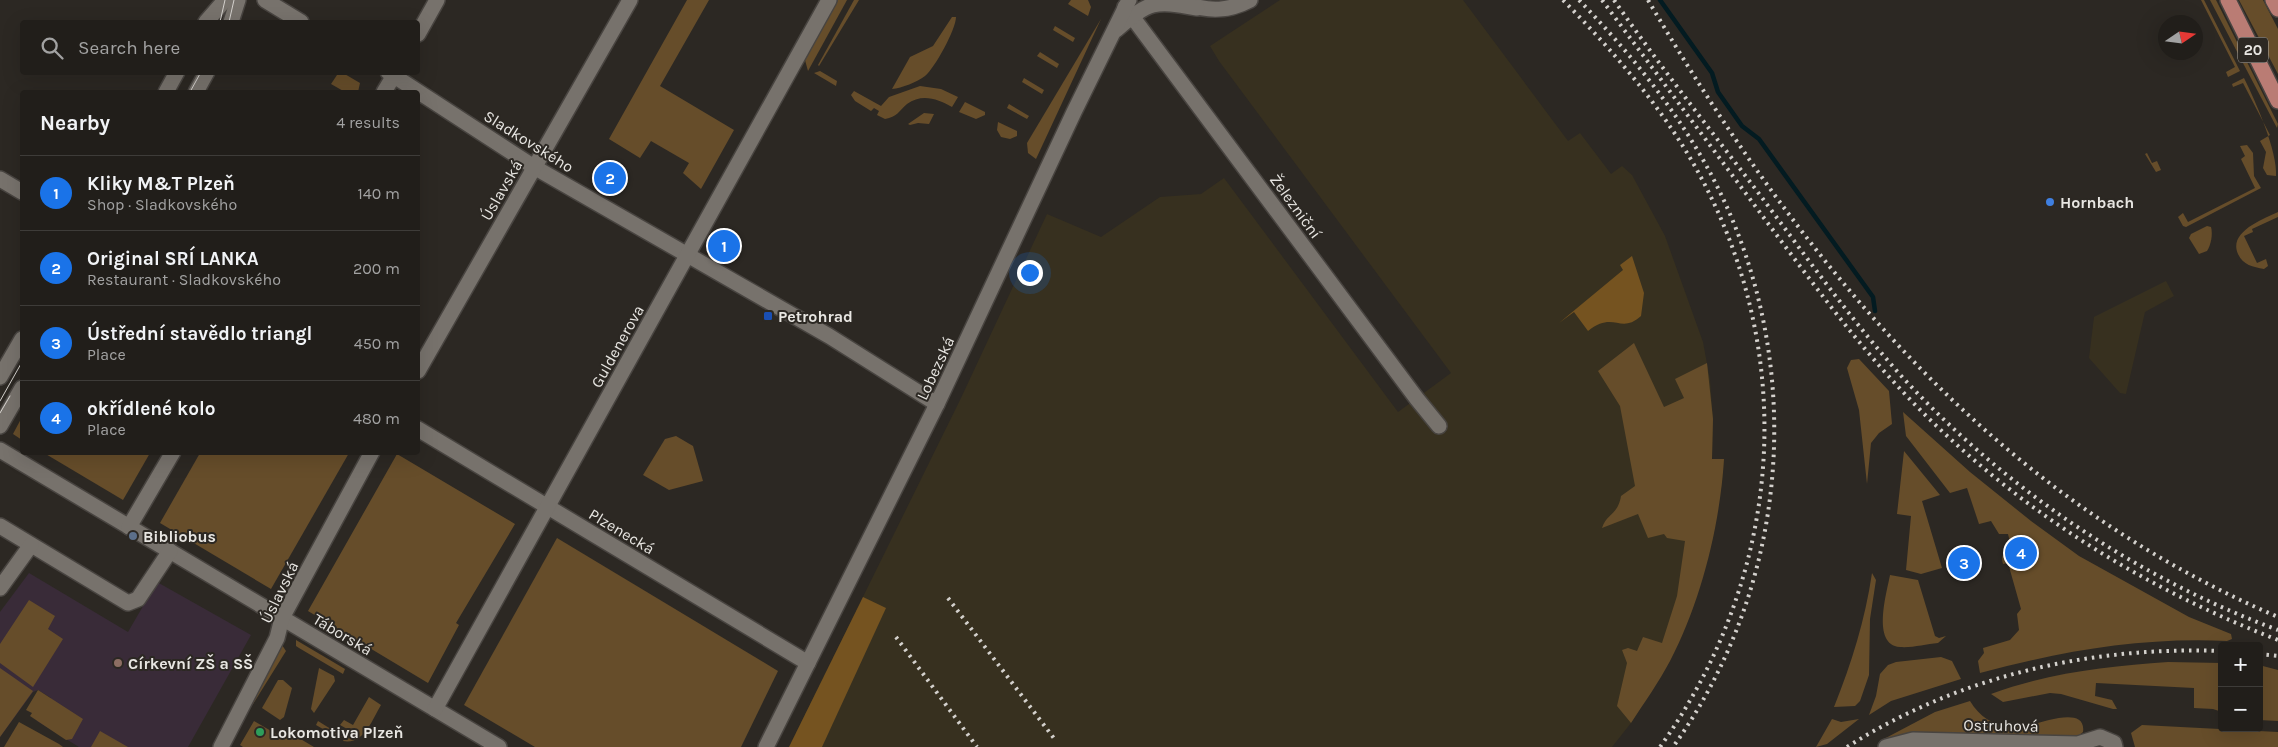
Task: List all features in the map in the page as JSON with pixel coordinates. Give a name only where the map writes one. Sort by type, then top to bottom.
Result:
[{"type":"main road","name":"20","points":[[2228,0],[2278,101]]},
{"type":"main road","points":[[2273,0],[2278,9]]},
{"type":"street","points":[[208,20],[225,0]]},
{"type":"street","points":[[232,20],[238,0]]},
{"type":"street","points":[[265,0],[299,20]]},
{"type":"street","points":[[420,30],[437,0]]},
{"type":"street","name":"Úslavská","points":[[420,367],[630,0]]},
{"type":"street","name":"Guldenerova","points":[[435,709],[829,0]]},
{"type":"street","points":[[1129,8],[1158,0],[1178,2],[1197,8],[1222,10],[1250,0]]},
{"type":"street","points":[[1178,0],[1197,8]]},
{"type":"street","name":"Lobezská","points":[[766,747],[937,404],[1111,34],[1129,8]]},
{"type":"street","name":"Železniční","points":[[1129,8],[1416,399],[1439,426]]},
{"type":"street","points":[[167,90],[175,75]]},
{"type":"street","points":[[197,90],[205,75]]},
{"type":"street","points":[[385,90],[392,75]]},
{"type":"street","name":"Sladkovského","points":[[394,75],[416,90]]},
{"type":"street","name":"Sladkovského","points":[[420,92],[534,167],[858,354],[937,404]]},
{"type":"street","points":[[0,179],[20,191]]},
{"type":"street","points":[[0,377],[20,342]]},
{"type":"street","points":[[0,426],[20,391]]},
{"type":"street","name":"Plzenecká","points":[[420,430],[808,663]]},
{"type":"street","name":"Táborská","points":[[0,450],[499,747]]},
{"type":"street","points":[[129,526],[171,455]]},
{"type":"street","name":"Úslavská","points":[[221,747],[277,638],[282,618],[370,455]]},
{"type":"street","points":[[0,526],[128,603],[138,599],[170,551]]},
{"type":"street","points":[[0,588],[31,545]]},
{"type":"street","name":"Ostruhová","points":[[1886,747],[1913,740],[2078,744],[2100,737],[2114,745]]},
{"type":"shaded area","points":[[687,0],[709,0],[660,86],[734,130],[701,189],[683,173],[689,163],[651,141],[640,158],[609,139]]},
{"type":"shaded area","points":[[838,0],[847,0],[808,71],[805,60]]},
{"type":"shaded area","points":[[854,0],[859,0],[819,66],[818,65]]},
{"type":"shaded area","points":[[1071,0],[1088,0],[1091,7],[1088,16],[1068,4]]},
{"type":"shaded area","points":[[1280,0],[1463,0],[1568,141],[1580,133],[1611,174],[1622,166],[1632,175],[1665,236],[1703,342],[1710,380],[1713,419],[1712,459],[1724,459],[1713,538],[1692,611],[1670,661],[1631,723],[1612,747],[789,747],[961,398],[1047,214],[1101,237],[1160,197],[1201,194],[1224,178],[1398,412],[1451,373],[1219,61],[1210,46]]},
{"type":"shaded area","points":[[2201,0],[2204,0],[2240,71],[2228,77],[2226,72],[2235,67]]},
{"type":"shaded area","points":[[2210,0],[2216,0],[2278,124],[2277,128]]},
{"type":"shaded area","points":[[2239,0],[2263,0],[2278,29],[2278,74]]},
{"type":"shaded area","points":[[952,17],[956,17],[953,30],[929,72],[914,82],[892,89],[910,57],[933,46]]},
{"type":"shaded area","points":[[1101,19],[1036,159],[1028,153],[1027,143]]},
{"type":"shaded area","points":[[1055,26],[1075,38],[1073,42],[1053,30]]},
{"type":"shaded area","points":[[1040,52],[1059,64],[1057,68],[1037,56]]},
{"type":"shaded area","points":[[820,71],[837,81],[836,86],[814,73]]},
{"type":"shaded area","points":[[337,75],[346,75],[360,83],[358,90],[342,90],[331,84]]},
{"type":"shaded area","points":[[1024,78],[1044,90],[1042,94],[1022,82]]},
{"type":"shaded area","points":[[2244,78],[2263,122],[2243,83],[2233,87],[2232,84]]},
{"type":"shaded area","points":[[920,86],[941,89],[958,97],[952,107],[930,98],[918,99],[907,104],[895,115],[885,119],[877,115],[879,111],[874,108],[871,111],[855,101],[851,95],[854,91],[881,106],[889,97]]},
{"type":"shaded area","points":[[965,102],[985,112],[985,115],[976,119],[959,112]]},
{"type":"shaded area","points":[[1009,104],[1029,116],[1027,119],[1007,108]]},
{"type":"shaded area","points":[[924,113],[934,114],[929,124],[908,124]]},
{"type":"shaded area","points":[[998,122],[1017,131],[1017,136],[1010,139],[1001,137],[997,130]]},
{"type":"shaded area","points":[[2268,136],[2276,166],[2276,176],[2267,175],[2263,168],[2266,152],[2260,141]]},
{"type":"shaded area","points":[[2247,145],[2253,153],[2254,176],[2261,188],[2186,227],[2183,226],[2178,217],[2183,213],[2188,222],[2255,188],[2241,159],[2245,156],[2240,146]]},
{"type":"shaded area","points":[[2147,153],[2152,163],[2157,161],[2161,170],[2156,172],[2145,154]]},
{"type":"shaded area","points":[[2278,212],[2278,217],[2252,229],[2253,232],[2244,236],[2257,263],[2266,259],[2268,266],[2264,269],[2246,263],[2238,254],[2236,246],[2238,239],[2249,227]]},
{"type":"shaded area","points":[[2207,226],[2211,227],[2211,243],[2207,251],[2199,254],[2189,238],[2191,234]]},
{"type":"shaded area","points":[[1632,256],[1644,293],[1641,316],[1634,321],[1622,324],[1604,322],[1588,331],[1574,312],[1559,323],[1623,270],[1620,265]]},
{"type":"shaded area","points":[[2166,281],[2174,296],[2145,312],[2126,394],[2120,393],[2089,358],[2094,317]]},
{"type":"shaded area","points":[[1634,343],[1664,407],[1684,398],[1675,379],[1707,363],[1713,419],[1712,459],[1724,459],[1718,510],[1700,589],[1681,638],[1666,669],[1631,723],[1617,706],[1627,663],[1622,650],[1628,648],[1637,651],[1643,637],[1662,643],[1677,596],[1685,541],[1667,538],[1664,534],[1648,538],[1638,514],[1602,528],[1615,511],[1621,496],[1635,486],[1620,406],[1598,371]]},
{"type":"shaded area","points":[[1859,359],[1889,391],[1892,424],[1879,433],[1871,443],[1867,484],[1859,410],[1847,368],[1851,360]]},
{"type":"shaded area","points":[[1903,412],[1970,472],[2031,521],[2079,556],[2189,617],[2231,634],[2232,639],[2227,641],[2164,641],[2102,647],[2041,658],[1980,673],[1978,661],[1984,653],[1983,648],[2010,640],[2019,630],[2017,614],[2021,609],[2008,563],[2003,564],[2002,561],[2004,554],[2011,546],[2008,534],[1999,534],[1991,521],[1979,524],[1967,488],[1950,493],[1906,436]]},
{"type":"shaded area","points":[[20,421],[20,439],[13,434]]},
{"type":"shaded area","points":[[676,436],[693,446],[703,481],[669,490],[643,475],[665,439]]},
{"type":"shaded area","points":[[1904,451],[1940,495],[1922,501],[1942,568],[1921,574],[1906,570],[1911,516],[1897,514]]},
{"type":"shaded area","points":[[47,455],[149,455],[123,500]]},
{"type":"shaded area","points":[[199,455],[348,455],[271,589],[160,523]]},
{"type":"shaded area","points":[[396,455],[515,524],[456,623],[459,625],[428,683],[308,611]]},
{"type":"shaded area","points":[[557,538],[778,671],[741,747],[535,747],[464,705]]},
{"type":"shaded area","name":"Církevní ZŠ a SŠ","points":[[29,573],[128,632],[157,582],[251,635],[188,747],[79,747],[37,721],[51,698],[38,690],[33,692],[0,737],[0,612]]},
{"type":"shaded area","points":[[1872,573],[1876,580],[1870,619],[1869,675],[1860,701],[1855,706],[1834,707],[1857,641]]},
{"type":"shaded area","points":[[1890,575],[1918,580],[1935,636],[1939,638],[1946,636],[1938,643],[1900,647],[1891,644],[1886,637],[1883,628],[1883,617]]},
{"type":"shaded area","points":[[863,597],[886,608],[822,747],[789,747]]},
{"type":"shaded area","points":[[29,600],[55,616],[48,629],[63,639],[33,687],[0,663],[0,644]]},
{"type":"shaded area","points":[[296,640],[345,669],[343,674],[296,646]]},
{"type":"shaded area","points":[[282,645],[286,651],[253,704],[250,702]]},
{"type":"shaded area","points":[[1941,657],[1952,661],[1961,679],[1891,701],[1869,715],[1876,696],[1880,674],[1888,665],[1896,662]]},
{"type":"shaded area","points":[[2168,662],[2218,663],[2218,711],[2194,708],[2194,688],[2096,683],[2095,696],[2112,700],[2117,709],[2061,694],[2050,693],[2003,702],[1991,694],[2056,676],[2123,666]]},
{"type":"shaded area","points":[[2263,666],[2278,670],[2278,721],[2263,720]]},
{"type":"shaded area","points":[[0,668],[33,691],[0,737]]},
{"type":"shaded area","points":[[319,668],[334,676],[335,681],[314,713],[311,709]]},
{"type":"shaded area","points":[[278,680],[283,680],[292,688],[284,717],[280,720],[262,708]]},
{"type":"shaded area","points":[[38,690],[83,719],[72,739],[66,740],[30,716],[32,713],[26,710]]},
{"type":"shaded area","points":[[369,697],[381,705],[371,724],[357,739],[343,741],[349,730],[340,725],[344,720],[353,725]]},
{"type":"shaded area","points":[[1970,701],[1982,716],[1998,724],[2023,727],[2070,717],[2077,719],[2082,724],[2083,732],[2076,738],[1901,736],[1880,741],[1935,712]]},
{"type":"shaded area","points":[[1832,719],[1841,722],[1859,719],[1827,744],[1816,747]]},
{"type":"shaded area","name":"Lokomotiva Plzeň","points":[[254,721],[278,735],[282,728],[314,747],[243,747],[240,745]]},
{"type":"shaded area","points":[[318,721],[342,736],[340,739],[316,725]]},
{"type":"shaded area","points":[[19,722],[59,744],[63,747],[4,747]]},
{"type":"shaded area","points":[[2142,725],[2218,729],[2218,732],[2278,732],[2278,747],[2135,747],[2131,733]]},
{"type":"shaded area","points":[[100,731],[128,747],[91,747]]},
{"type":"waterway","points":[[1660,0],[1712,73],[1718,92],[1742,126],[1759,139],[1873,297],[1875,311]]},
{"type":"tram line","points":[[220,20],[225,0]]},
{"type":"tram line","points":[[229,20],[234,0]]},
{"type":"tram line","points":[[191,90],[199,75]]},
{"type":"tram line","points":[[0,401],[20,366]]},
{"type":"tram line","points":[[0,413],[10,396]]},
{"type":"railway","points":[[1563,0],[1636,80],[1668,124],[1697,170],[1730,241],[1752,314],[1763,389],[1763,464],[1753,538],[1732,610],[1701,680],[1660,747]]},
{"type":"railway","points":[[1579,0],[1654,86],[1702,157],[1715,182],[1744,251],[1764,323],[1773,397],[1773,471],[1762,543],[1742,615],[1712,683],[1673,747]]},
{"type":"railway","points":[[1602,0],[1849,330],[1871,357],[1944,433],[2020,497],[2101,553],[2187,600],[2278,640]]},
{"type":"railway","points":[[1614,0],[1666,72],[1884,357],[1944,419],[2030,493],[2076,526],[2125,557],[2174,584],[2226,609],[2278,630]]},
{"type":"railway","points":[[1648,0],[1708,97],[1771,190],[1839,278],[1913,361],[1993,437],[2080,506],[2175,566],[2278,617]]},
{"type":"railway","points":[[2016,554],[2025,551]]},
{"type":"railway","points":[[948,598],[1056,741]]},
{"type":"railway","points":[[896,637],[977,747]]},
{"type":"railway","points":[[1847,747],[1890,722],[1934,701],[1980,684],[2027,670],[2075,660],[2123,654],[2218,651]]},
{"type":"railway","points":[[2263,654],[2278,656]]},
{"type":"place","name":"Original SRÍ LANKA","points":[[610,178]]},
{"type":"place","name":"Hornbach","points":[[2050,202]]},
{"type":"place","name":"Kliky M&T Plzeň","points":[[724,246]]},
{"type":"place","name":"Petrohrad","points":[[768,316]]},
{"type":"place","name":"Bibliobus","points":[[133,536]]},
{"type":"place","name":"okřídlené kolo","points":[[2021,553]]},
{"type":"place","name":"Ústřední stavědlo triangl","points":[[1964,563]]},
{"type":"place","name":"Církevní ZŠ a SŠ","points":[[118,663]]},
{"type":"place","name":"Lokomotiva Plzeň","points":[[260,732]]}]
